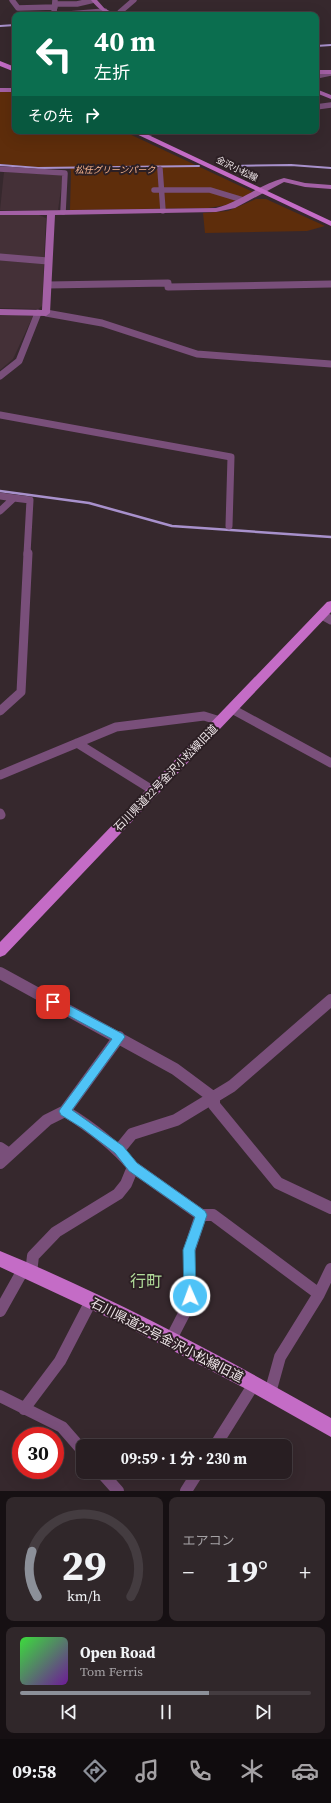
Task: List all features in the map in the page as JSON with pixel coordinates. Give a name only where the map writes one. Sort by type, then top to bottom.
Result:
[{"type":"main road","points":[[0,63],[12,69]]},
{"type":"main road","points":[[0,68],[12,74]]},
{"type":"main road","name":"金沢小松線","points":[[141,134],[263,189],[331,217]]},
{"type":"main road","name":"金沢小松線","points":[[154,134],[331,224]]},
{"type":"main road","name":"石川県道22号金沢小松線旧道","points":[[0,950],[220,721],[326,617],[331,605]]},
{"type":"main road","name":"石川県道22号金沢小松線旧道","points":[[0,1259],[91,1301],[170,1340],[254,1384],[331,1428]]},
{"type":"street","points":[[8,0],[15,0]]},
{"type":"street","points":[[12,0],[18,8],[56,4],[77,4],[96,0],[105,11]]},
{"type":"street","points":[[120,12],[134,0]]},
{"type":"street","points":[[93,12],[109,12]]},
{"type":"street","points":[[319,72],[331,73]]},
{"type":"street","points":[[319,75],[331,73]]},
{"type":"street","points":[[0,90],[12,90]]},
{"type":"street","points":[[319,92],[331,97]]},
{"type":"street","points":[[319,107],[331,105]]},
{"type":"street","points":[[0,169],[65,173],[64,212]]},
{"type":"street","points":[[160,169],[163,211]]},
{"type":"street","points":[[0,213],[216,210],[232,206],[263,189],[284,180],[305,185],[331,187]]},
{"type":"street","points":[[154,190],[210,190],[243,200]]},
{"type":"street","points":[[0,376],[19,361],[42,313],[48,285],[51,213]]},
{"type":"street","points":[[0,257],[48,261]]},
{"type":"street","points":[[48,285],[168,283],[168,287],[331,284]]},
{"type":"street","points":[[0,312],[42,313],[102,323],[197,354],[331,364]]},
{"type":"street","points":[[0,415],[231,457],[229,526]]},
{"type":"street","points":[[0,496],[30,500],[21,692],[0,711]]},
{"type":"street","points":[[0,511],[14,498]]},
{"type":"street","points":[[232,709],[331,763]]},
{"type":"street","points":[[0,775],[116,727],[204,716],[220,721]]},
{"type":"street","points":[[77,743],[154,791]]},
{"type":"street","points":[[0,973],[175,1069],[214,1098]]},
{"type":"street","points":[[119,1150],[132,1134],[176,1120],[232,1086],[331,1000]]},
{"type":"street","points":[[0,1163],[5,1151],[48,1120],[65,1111],[119,1037]]},
{"type":"street","points":[[214,1098],[214,1106],[278,1183],[331,1208]]},
{"type":"street","points":[[65,1111],[86,1124],[119,1150],[133,1167],[201,1215],[213,1216],[319,1294]]},
{"type":"street","points":[[0,1311],[27,1272],[33,1256],[56,1232],[118,1194],[126,1184],[133,1167]]},
{"type":"street","points":[[170,1340],[189,1304],[189,1250],[201,1215]]},
{"type":"street","points":[[270,1393],[280,1357],[319,1294],[331,1269]]},
{"type":"street","points":[[24,1409],[60,1360],[91,1301]]},
{"type":"street","points":[[219,1439],[254,1384]]},
{"type":"street","points":[[0,1396],[62,1427],[76,1443]]},
{"type":"street","points":[[107,1479],[118,1491]]},
{"type":"street","points":[[186,1491],[194,1479]]},
{"type":"shaded area","points":[[4,172],[63,175],[58,210],[0,210]]},
{"type":"shaded area","points":[[0,215],[39,215],[46,218],[44,258],[0,255]]},
{"type":"shaded area","points":[[0,259],[44,263],[42,306],[38,309],[0,308]]},
{"type":"shaded area","points":[[0,314],[33,316],[13,359],[0,370]]},
{"type":"green space","name":"松任グリーンパーク","points":[[0,91],[12,91],[12,134],[129,134],[253,192],[227,205],[208,208],[70,210],[70,167],[42,168],[0,164]]},
{"type":"green space","points":[[256,199],[266,199],[325,226],[307,231],[205,233],[203,213],[228,211]]},
{"type":"waterway","points":[[0,26],[12,25]]},
{"type":"waterway","points":[[319,46],[331,45]]},
{"type":"waterway","points":[[0,165],[38,168],[199,166]]},
{"type":"waterway","points":[[228,166],[291,165],[331,168]]},
{"type":"waterway","points":[[0,491],[89,503],[172,526],[331,537]]},
{"type":"district","name":"行町","points":[[146,1281]]},
{"type":"route","points":[[53,1002],[119,1037],[65,1111],[86,1124],[119,1150],[133,1167],[201,1215],[189,1250],[190,1296]]}]
